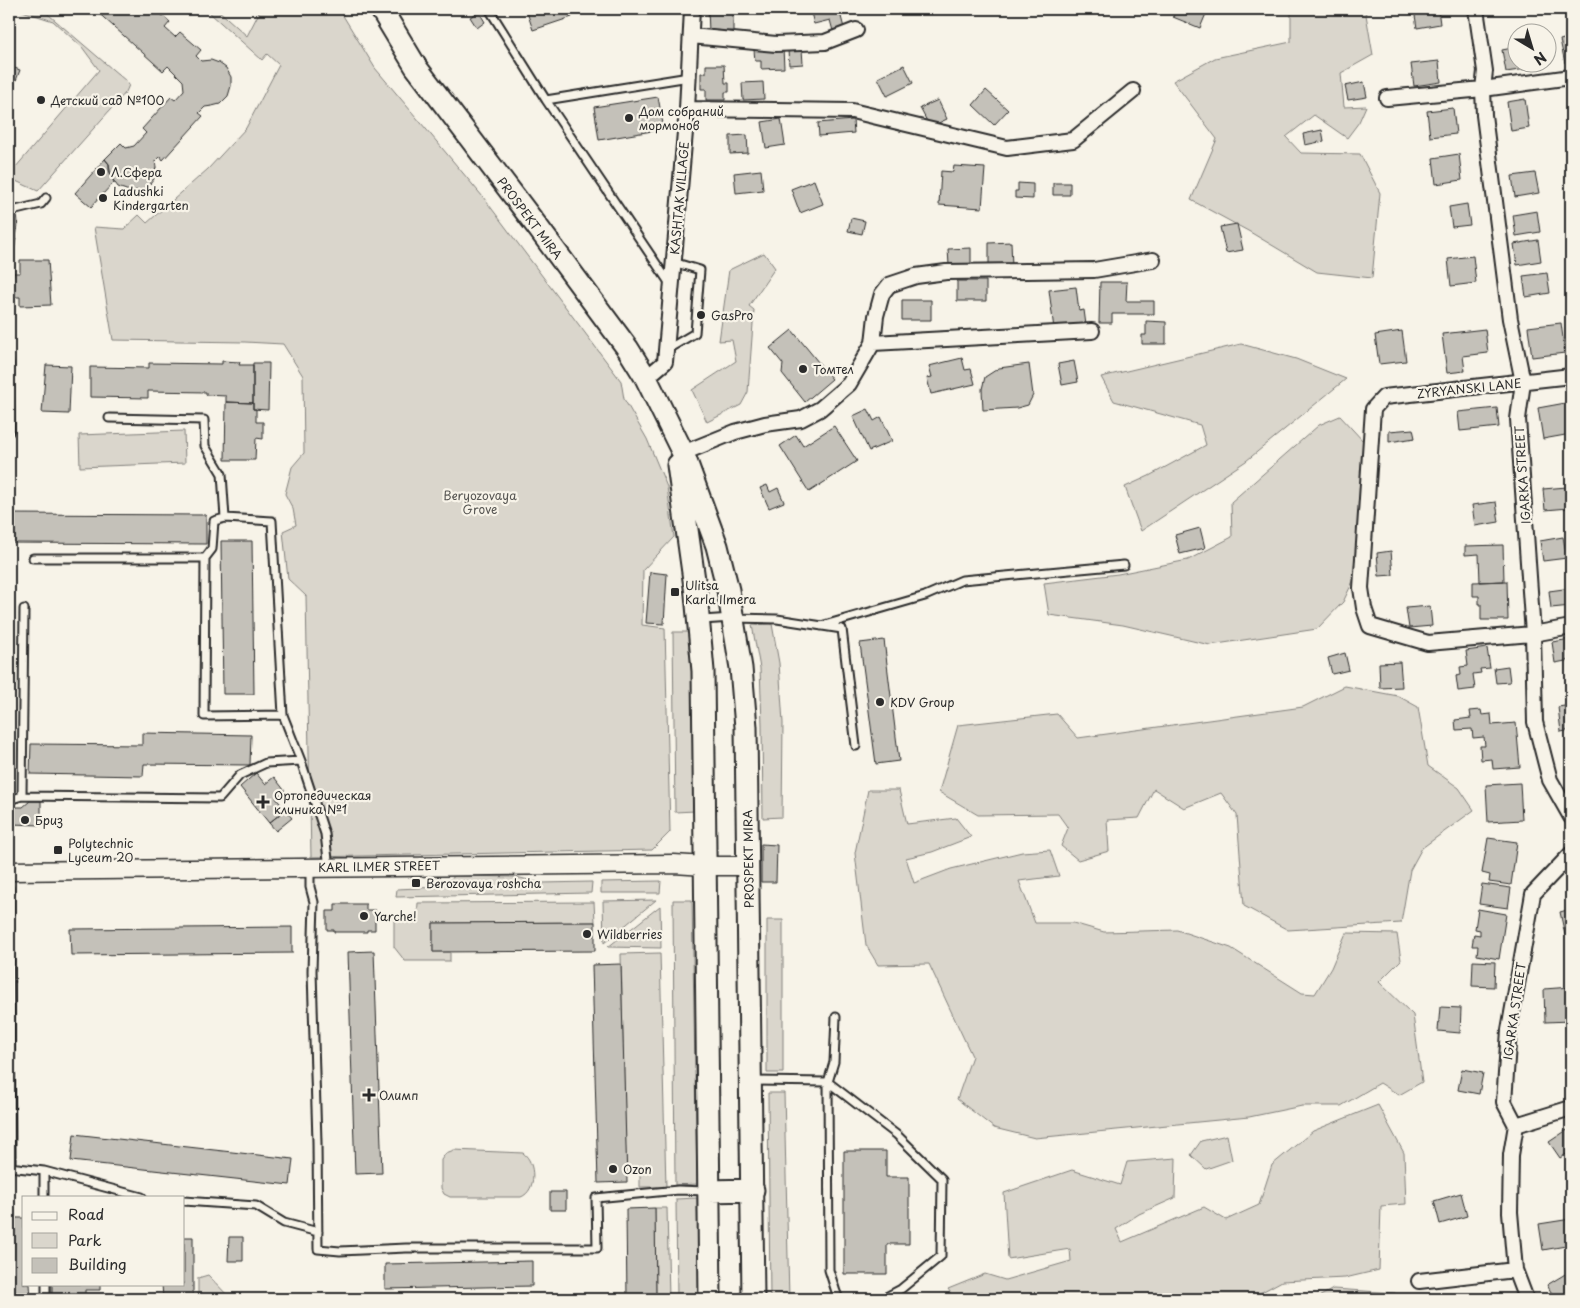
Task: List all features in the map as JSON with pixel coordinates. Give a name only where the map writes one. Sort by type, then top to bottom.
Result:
[{"type":"main road","name":"PROSPEKT MIRA","points":[[381,9],[416,67],[628,349],[646,378],[683,453],[717,546],[728,590],[741,668],[746,727],[753,1299]]},
{"type":"main road","name":"PROSPEKT MIRA","points":[[672,430],[691,551],[703,671],[710,1299]]},
{"type":"main road","points":[[708,1191],[752,1190]]},
{"type":"street","name":"KASHTAK VILLAGE","points":[[646,378],[665,362],[687,109],[692,9]]},
{"type":"street","name":"IGARKA STREET","points":[[1476,9],[1485,71],[1483,89],[1484,115],[1510,319],[1523,382],[1518,419],[1533,634],[1534,722],[1550,780],[1571,817]]},
{"type":"street","points":[[691,36],[776,44],[825,42],[856,30]]},
{"type":"street","points":[[1387,98],[1483,89],[1571,77]]},
{"type":"street","points":[[687,109],[852,111],[1007,148],[1073,140],[1133,91]]},
{"type":"street","points":[[683,453],[735,432],[766,424],[801,419],[820,409],[849,384],[873,343],[876,316],[882,294],[889,285],[916,276],[946,272],[1094,270],[1152,260]]},
{"type":"street","points":[[873,343],[1092,331]]},
{"type":"street","name":"ZYRYANSKI LANE","points":[[1533,634],[1428,643],[1370,626],[1364,608],[1361,588],[1372,409],[1384,396],[1571,376]]},
{"type":"street","points":[[1533,634],[1571,627]]},
{"type":"street","name":"IGARKA STREET","points":[[1516,1125],[1504,1102],[1509,1030],[1533,894],[1571,854]]},
{"type":"street","name":"KARL ILMER STREET","points":[[9,871],[664,864],[748,866]]},
{"type":"street","points":[[1526,1299],[1515,1270],[1510,1212],[1510,1155],[1516,1125],[1571,1108]]},
{"type":"street","points":[[1419,1281],[1515,1270]]},
{"type":"lane","points":[[489,9],[546,100],[671,286]]},
{"type":"lane","points":[[546,100],[689,77]]},
{"type":"lane","points":[[9,251],[13,224],[10,208],[41,204],[46,198]]},
{"type":"lane","points":[[666,350],[695,332],[700,270],[673,262]]},
{"type":"lane","points":[[9,264],[9,273]]},
{"type":"lane","points":[[9,363],[9,432]]},
{"type":"lane","points":[[109,418],[204,420],[205,446],[222,474],[225,518]]},
{"type":"lane","points":[[283,715],[204,716],[205,558],[212,549],[214,521],[225,518],[272,521],[283,715],[301,761],[325,834],[329,868]]},
{"type":"lane","points":[[33,558],[205,558]]},
{"type":"lane","points":[[821,626],[925,596],[962,580],[1124,565]]},
{"type":"lane","points":[[22,796],[24,609]]},
{"type":"lane","points":[[699,620],[732,618],[777,619],[842,629],[856,746]]},
{"type":"lane","points":[[9,800],[22,796],[220,798],[240,775],[266,763],[301,761]]},
{"type":"lane","points":[[310,867],[310,887],[314,902],[312,971],[318,1249],[340,1251],[406,1248],[597,1248],[596,1198],[678,1190],[708,1191]]},
{"type":"lane","points":[[9,888],[10,1167],[44,1171],[138,1196]]},
{"type":"lane","points":[[836,1017],[834,1062],[828,1082],[829,1270],[840,1299]]},
{"type":"lane","points":[[751,1081],[828,1082],[897,1135],[942,1179],[941,1256],[901,1289],[882,1299]]},
{"type":"lane","points":[[44,1171],[44,1196]]},
{"type":"lane","points":[[185,1200],[256,1206],[284,1223],[318,1232]]},
{"type":"lane","points":[[46,1286],[46,1299]]},
{"type":"green space","points":[[16,9],[42,9],[129,85],[126,92],[38,191],[9,178],[9,175],[99,70],[82,47],[53,21]]},
{"type":"green space","name":"Beryozovaya Grove","points":[[209,9],[217,9],[247,36],[261,9],[339,9],[375,68],[483,197],[621,381],[624,399],[647,439],[667,487],[674,537],[643,570],[642,625],[665,628],[670,832],[652,850],[311,857],[306,596],[288,579],[283,531],[296,525],[293,509],[285,494],[292,467],[304,453],[303,376],[283,344],[113,340],[94,227],[124,229],[139,215],[147,223],[208,169],[246,128],[279,65],[267,54],[262,60],[211,14]]},
{"type":"green space","points":[[1291,9],[1365,9],[1373,55],[1341,73],[1344,107],[1366,106],[1359,122],[1347,138],[1314,115],[1286,137],[1301,153],[1360,154],[1380,193],[1372,278],[1317,272],[1191,200],[1217,139],[1173,81],[1215,58],[1291,42]]},
{"type":"green space","points":[[764,253],[775,268],[749,306],[754,310],[748,392],[741,405],[707,422],[692,390],[736,361],[732,340],[719,341],[729,270]]},
{"type":"green space","points":[[1241,344],[1296,359],[1346,379],[1246,461],[1141,531],[1125,487],[1206,445],[1200,425],[1114,401],[1101,377]]},
{"type":"green space","points":[[1340,416],[1364,442],[1356,575],[1343,602],[1317,629],[1210,645],[1123,625],[1049,615],[1044,583],[1118,574],[1188,560],[1232,537],[1231,502],[1319,425]]},
{"type":"green space","points":[[184,431],[185,463],[80,467],[79,435]]},
{"type":"green space","points":[[772,624],[779,663],[783,723],[782,817],[763,818],[760,668],[752,625]]},
{"type":"green space","points":[[673,632],[693,632],[695,811],[675,812]]},
{"type":"green space","points":[[1345,686],[1398,696],[1418,707],[1428,766],[1459,788],[1474,810],[1422,848],[1410,870],[1401,923],[1288,930],[1244,906],[1237,815],[1221,793],[1184,808],[1154,789],[1139,818],[1107,820],[1109,851],[1078,860],[1061,846],[1068,828],[1058,814],[978,815],[939,792],[958,725],[1057,714],[1078,738],[1303,707]]},
{"type":"green space","points":[[868,790],[899,790],[907,824],[956,818],[971,837],[932,852],[906,858],[914,883],[951,869],[1022,852],[1050,850],[1059,876],[1019,881],[1035,923],[1073,923],[1104,932],[1177,930],[1231,948],[1302,993],[1315,994],[1331,968],[1346,933],[1397,934],[1401,960],[1379,982],[1413,1015],[1422,1082],[1399,1095],[1380,1083],[1341,1106],[1302,1106],[1249,1117],[1035,1138],[994,1128],[957,1099],[972,1056],[929,964],[878,965],[866,945],[855,853]]},
{"type":"green space","points":[[455,876],[516,877],[541,883],[592,882],[591,893],[396,897],[397,889],[439,887]]},
{"type":"green space","points":[[661,881],[660,893],[601,893],[601,882]]},
{"type":"green space","points":[[656,900],[604,943],[603,901]]},
{"type":"green space","points":[[673,900],[692,900],[697,1184],[675,1185]]},
{"type":"green space","points":[[594,902],[595,922],[433,923],[433,952],[450,952],[450,961],[405,961],[394,947],[394,920],[417,918],[418,903]]},
{"type":"green space","points":[[660,906],[661,948],[608,947]]},
{"type":"green space","points":[[767,920],[783,920],[783,1073],[767,1073]]},
{"type":"green space","points":[[660,953],[666,1187],[640,1187],[640,1167],[626,1167],[621,954]]},
{"type":"green space","points":[[768,1093],[784,1093],[789,1299],[770,1299]]},
{"type":"green space","points":[[1378,1105],[1404,1153],[1406,1204],[1381,1206],[1379,1270],[1345,1278],[1282,1281],[1249,1299],[955,1299],[948,1289],[985,1274],[1005,1280],[1071,1261],[1070,1249],[1008,1259],[1004,1193],[1072,1170],[1120,1185],[1127,1162],[1176,1158],[1175,1198],[1139,1214],[1116,1229],[1122,1242],[1204,1207],[1226,1220],[1259,1205],[1272,1165],[1313,1131]]},
{"type":"green space","points":[[1227,1135],[1232,1160],[1206,1169],[1191,1155],[1201,1141]]},
{"type":"green space","points":[[454,1150],[523,1153],[527,1157],[532,1169],[533,1176],[530,1189],[521,1197],[450,1197],[444,1194],[441,1188],[441,1160],[446,1153]]},
{"type":"green space","points":[[697,1198],[699,1299],[677,1299],[676,1199]]},
{"type":"green space","points":[[655,1208],[667,1208],[669,1299],[656,1299]]},
{"type":"green space","points":[[208,1275],[231,1299],[198,1299],[198,1278]]},
{"type":"green space","points":[[1333,1289],[1395,1293],[1402,1299],[1315,1299]]},
{"type":"building","points":[[94,9],[155,9],[170,22],[165,28],[175,37],[180,32],[201,50],[196,56],[201,61],[211,60],[219,63],[226,68],[231,77],[228,96],[220,104],[205,107],[199,113],[203,116],[163,160],[160,156],[155,161],[154,179],[141,190],[129,191],[118,187],[111,177],[109,164],[105,159],[121,143],[126,148],[134,146],[146,133],[142,129],[171,97],[175,100],[184,90],[183,81],[168,66],[163,71]]},
{"type":"building","points":[[526,9],[569,9],[572,17],[533,30]]},
{"type":"building","points":[[708,9],[733,9],[733,31],[709,32]]},
{"type":"building","points":[[810,9],[839,9],[844,28],[833,31],[830,20],[814,24]]},
{"type":"building","points":[[1177,9],[1208,9],[1200,28],[1173,17]]},
{"type":"building","points":[[1414,9],[1438,9],[1440,24],[1417,28]]},
{"type":"building","points":[[479,12],[485,22],[477,28],[470,17]]},
{"type":"building","points":[[1571,37],[1571,62],[1565,63],[1560,40]]},
{"type":"building","points":[[783,48],[784,68],[761,69],[761,61],[755,61],[754,50]]},
{"type":"building","points":[[802,49],[803,64],[789,65],[788,50]]},
{"type":"building","points":[[1508,49],[1508,72],[1506,72],[1502,50]]},
{"type":"building","points":[[1439,61],[1441,82],[1414,86],[1411,64]]},
{"type":"building","points":[[706,65],[724,65],[725,83],[729,83],[729,92],[725,92],[725,100],[706,100],[706,89],[701,89],[701,73],[706,73]]},
{"type":"building","points":[[904,65],[913,83],[887,96],[878,78]]},
{"type":"building","points":[[9,66],[20,70],[9,99]]},
{"type":"building","points":[[763,82],[764,99],[743,100],[742,83]]},
{"type":"building","points":[[1364,82],[1367,97],[1348,100],[1345,86]]},
{"type":"building","points":[[986,90],[1008,110],[994,125],[973,105]]},
{"type":"building","name":"Дом собраний мормонов","points":[[658,97],[664,129],[599,140],[594,107]]},
{"type":"building","points":[[1525,99],[1529,128],[1511,131],[1507,102]]},
{"type":"building","points":[[938,100],[947,119],[930,127],[920,108]]},
{"type":"building","points":[[1453,108],[1456,134],[1430,137],[1427,111]]},
{"type":"building","points":[[781,119],[785,145],[766,148],[762,122]]},
{"type":"building","points":[[853,120],[854,133],[819,136],[818,123]]},
{"type":"building","points":[[1322,130],[1324,141],[1305,145],[1303,134]]},
{"type":"building","points":[[747,135],[748,153],[730,154],[730,136]]},
{"type":"building","points":[[1459,154],[1462,180],[1436,184],[1433,158]]},
{"type":"building","points":[[105,159],[109,164],[109,170],[114,182],[91,207],[75,193]]},
{"type":"building","points":[[954,166],[985,168],[982,208],[939,205],[941,171],[953,172]]},
{"type":"building","points":[[761,170],[763,190],[736,193],[734,173]]},
{"type":"building","points":[[1535,173],[1539,193],[1515,197],[1512,176]]},
{"type":"building","points":[[814,180],[823,204],[800,213],[791,189]]},
{"type":"building","points":[[1018,183],[1033,184],[1033,199],[1015,198],[1015,191],[1018,191]]},
{"type":"building","points":[[1053,183],[1070,183],[1070,195],[1053,195]]},
{"type":"building","points":[[1467,204],[1470,225],[1452,227],[1449,207]]},
{"type":"building","points":[[1537,211],[1540,232],[1516,236],[1513,215]]},
{"type":"building","points":[[851,218],[865,221],[862,234],[848,231]]},
{"type":"building","points":[[1237,224],[1243,250],[1226,253],[1220,227]]},
{"type":"building","points":[[1538,240],[1541,261],[1517,265],[1514,244]]},
{"type":"building","points":[[1011,242],[1012,267],[989,267],[989,243]]},
{"type":"building","points":[[971,248],[971,265],[949,265],[948,249]]},
{"type":"building","points":[[1473,256],[1476,283],[1451,286],[1448,259]]},
{"type":"building","points":[[20,260],[48,260],[51,305],[20,306],[20,297],[9,297],[9,273],[20,273]]},
{"type":"building","points":[[1547,273],[1550,293],[1526,297],[1523,276]]},
{"type":"building","points":[[957,281],[986,281],[986,301],[957,301]]},
{"type":"building","points":[[1100,282],[1127,282],[1126,301],[1154,301],[1154,314],[1112,314],[1112,323],[1099,323]]},
{"type":"building","points":[[1076,287],[1079,311],[1084,310],[1086,325],[1054,329],[1049,290]]},
{"type":"building","points":[[902,300],[931,300],[931,320],[902,320]]},
{"type":"building","points":[[1146,321],[1166,322],[1166,344],[1142,344],[1142,335],[1146,335]]},
{"type":"building","points":[[1561,323],[1565,353],[1532,357],[1528,327]]},
{"type":"building","points":[[1485,329],[1488,353],[1463,356],[1465,371],[1447,373],[1442,334]]},
{"type":"building","name":"Томтел","points":[[792,330],[832,379],[805,402],[782,373],[783,364],[770,348]]},
{"type":"building","points":[[1402,331],[1406,361],[1379,364],[1375,335]]},
{"type":"building","points":[[962,358],[965,370],[971,369],[975,384],[931,394],[927,378],[932,377],[929,366]]},
{"type":"building","points":[[222,361],[240,362],[239,365],[253,365],[253,403],[226,402],[226,396],[206,395],[206,392],[148,391],[148,398],[90,397],[90,367],[149,368],[149,363],[222,364]]},
{"type":"building","points":[[1074,361],[1078,382],[1062,385],[1058,364]]},
{"type":"building","points":[[253,363],[269,363],[268,410],[253,409]]},
{"type":"building","points":[[1029,364],[1033,395],[1028,405],[1017,408],[983,410],[982,389],[985,377],[999,368]]},
{"type":"building","points":[[46,365],[71,366],[69,414],[42,413]]},
{"type":"building","points":[[226,402],[253,403],[253,409],[256,409],[256,422],[263,422],[263,439],[256,438],[255,460],[225,460]]},
{"type":"building","points":[[1571,402],[1571,434],[1543,439],[1538,408]]},
{"type":"building","points":[[1497,408],[1499,427],[1460,431],[1458,412]]},
{"type":"building","points":[[868,409],[874,421],[881,417],[892,441],[869,451],[853,416]]},
{"type":"building","points":[[834,426],[857,461],[809,492],[780,446],[796,435],[803,446]]},
{"type":"building","points":[[1413,429],[1415,438],[1389,442],[1389,431]]},
{"type":"building","points":[[767,485],[770,492],[778,488],[784,502],[769,508],[760,488]]},
{"type":"building","points":[[1567,487],[1569,508],[1545,510],[1543,489]]},
{"type":"building","points":[[1496,502],[1499,522],[1475,526],[1472,505]]},
{"type":"building","points":[[9,514],[206,515],[206,544],[9,543]]},
{"type":"building","points":[[1200,528],[1205,548],[1180,554],[1175,535]]},
{"type":"building","points":[[1563,537],[1567,558],[1543,561],[1540,541]]},
{"type":"building","points":[[221,541],[252,541],[254,694],[223,694]]},
{"type":"building","points":[[1503,545],[1504,581],[1480,582],[1479,554],[1465,555],[1465,546]]},
{"type":"building","points":[[1391,551],[1393,575],[1379,576],[1377,553]]},
{"type":"building","points":[[650,572],[667,574],[664,624],[646,623]]},
{"type":"building","points":[[1507,581],[1508,620],[1481,620],[1481,604],[1479,604],[1479,596],[1473,596],[1473,582]]},
{"type":"building","points":[[1571,588],[1571,606],[1551,608],[1549,591]]},
{"type":"building","points":[[1430,606],[1432,626],[1409,628],[1406,608]]},
{"type":"building","points":[[1571,639],[1571,660],[1555,663],[1552,642]]},
{"type":"building","name":"KDV Group","points":[[884,640],[899,761],[876,764],[860,643]]},
{"type":"building","points":[[1487,648],[1490,668],[1480,669],[1481,673],[1473,674],[1475,689],[1458,691],[1456,676],[1461,675],[1460,667],[1468,666],[1466,651]]},
{"type":"building","points":[[1345,653],[1349,670],[1332,674],[1328,658]]},
{"type":"building","points":[[1400,662],[1402,687],[1380,688],[1379,663]]},
{"type":"building","points":[[1508,666],[1510,682],[1496,683],[1494,668]]},
{"type":"building","points":[[1571,705],[1571,730],[1561,732],[1558,707]]},
{"type":"building","points":[[1481,710],[1482,715],[1491,714],[1492,725],[1516,723],[1520,767],[1493,769],[1492,759],[1481,760],[1480,746],[1485,746],[1484,737],[1473,738],[1472,729],[1456,730],[1455,720],[1471,718],[1470,711]]},
{"type":"building","points":[[142,733],[251,735],[250,765],[144,764],[143,776],[30,774],[31,744],[142,745]]},
{"type":"building","points":[[256,773],[265,784],[274,777],[285,791],[276,798],[285,810],[269,823],[240,787]]},
{"type":"building","points":[[1520,783],[1522,820],[1488,822],[1486,785]]},
{"type":"building","points":[[30,801],[41,801],[41,825],[11,824],[12,807],[23,807]]},
{"type":"building","points":[[285,810],[292,818],[276,831],[269,823]]},
{"type":"building","points":[[1488,838],[1517,842],[1511,885],[1489,882],[1490,875],[1482,873]]},
{"type":"building","points":[[761,844],[777,845],[776,882],[761,882]]},
{"type":"building","points":[[1482,884],[1511,888],[1508,908],[1479,904]]},
{"type":"building","points":[[335,904],[366,904],[366,910],[375,910],[375,930],[367,930],[367,932],[334,932],[334,930],[327,930],[327,911],[335,911]]},
{"type":"building","points":[[1478,909],[1506,914],[1499,959],[1477,955],[1478,946],[1472,946],[1474,934],[1480,935],[1480,930],[1475,929]]},
{"type":"building","points":[[1571,909],[1571,934],[1565,935],[1560,912]]},
{"type":"building","points":[[595,922],[595,951],[433,952],[433,923]]},
{"type":"building","points":[[292,927],[292,953],[71,955],[70,929]]},
{"type":"building","points":[[374,951],[382,1173],[355,1174],[348,952]]},
{"type":"building","points":[[1473,961],[1495,962],[1494,987],[1472,986]]},
{"type":"building","points":[[621,964],[627,1182],[598,1183],[592,965]]},
{"type":"building","points":[[1571,987],[1571,1021],[1545,1022],[1544,989]]},
{"type":"building","points":[[1440,1007],[1461,1008],[1460,1033],[1438,1031]]},
{"type":"building","points":[[1462,1069],[1483,1073],[1479,1094],[1458,1090]]},
{"type":"building","points":[[1567,1130],[1571,1135],[1571,1151],[1560,1158],[1549,1142]]},
{"type":"building","points":[[74,1134],[293,1159],[290,1185],[71,1161]]},
{"type":"building","points":[[844,1151],[886,1151],[886,1177],[909,1177],[909,1244],[887,1244],[887,1274],[844,1274]]},
{"type":"building","points":[[550,1192],[566,1192],[566,1210],[550,1210]]},
{"type":"building","points":[[1461,1193],[1467,1216],[1440,1224],[1434,1201]]},
{"type":"building","points":[[655,1208],[656,1299],[627,1299],[626,1209]]},
{"type":"building","points":[[9,1218],[22,1218],[22,1286],[30,1286],[31,1299],[9,1299]]},
{"type":"building","points":[[1571,1219],[1571,1245],[1543,1250],[1539,1224]]},
{"type":"building","points":[[185,1237],[193,1237],[193,1299],[163,1299],[162,1286],[185,1286]]},
{"type":"building","points":[[229,1237],[243,1237],[243,1261],[228,1261]]},
{"type":"building","points":[[532,1261],[532,1286],[385,1289],[385,1264]]},
{"type":"building","points":[[1567,1273],[1571,1280],[1571,1299],[1555,1299],[1547,1285]]},
{"type":"building","points":[[52,1286],[100,1286],[100,1290],[85,1290],[85,1297],[52,1298]]},
{"type":"place","name":"Детский сад №100","points":[[41,100]]},
{"type":"place","name":"Дом собраний мормонов","points":[[629,118]]},
{"type":"place","name":"Л.Сфера","points":[[101,172]]},
{"type":"place","name":"Ladushki Kindergarten","points":[[103,198]]},
{"type":"place","name":"GasPro","points":[[701,315]]},
{"type":"place","name":"Томтел","points":[[803,369]]},
{"type":"place","name":"Ulitsa Karla Ilmera","points":[[675,592]]},
{"type":"place","name":"KDV Group","points":[[880,702]]},
{"type":"place","name":"Ортопедическая клиника №1","points":[[263,802]]},
{"type":"place","name":"Бриз","points":[[25,820]]},
{"type":"place","name":"Polytechnic Lyceum 20","points":[[58,850]]},
{"type":"place","name":"Berozovaya roshcha","points":[[416,883]]},
{"type":"place","name":"Yarche!","points":[[364,916]]},
{"type":"place","name":"Wildberries","points":[[587,934]]},
{"type":"place","name":"Олимп","points":[[369,1095]]},
{"type":"place","name":"Ozon","points":[[613,1169]]}]
